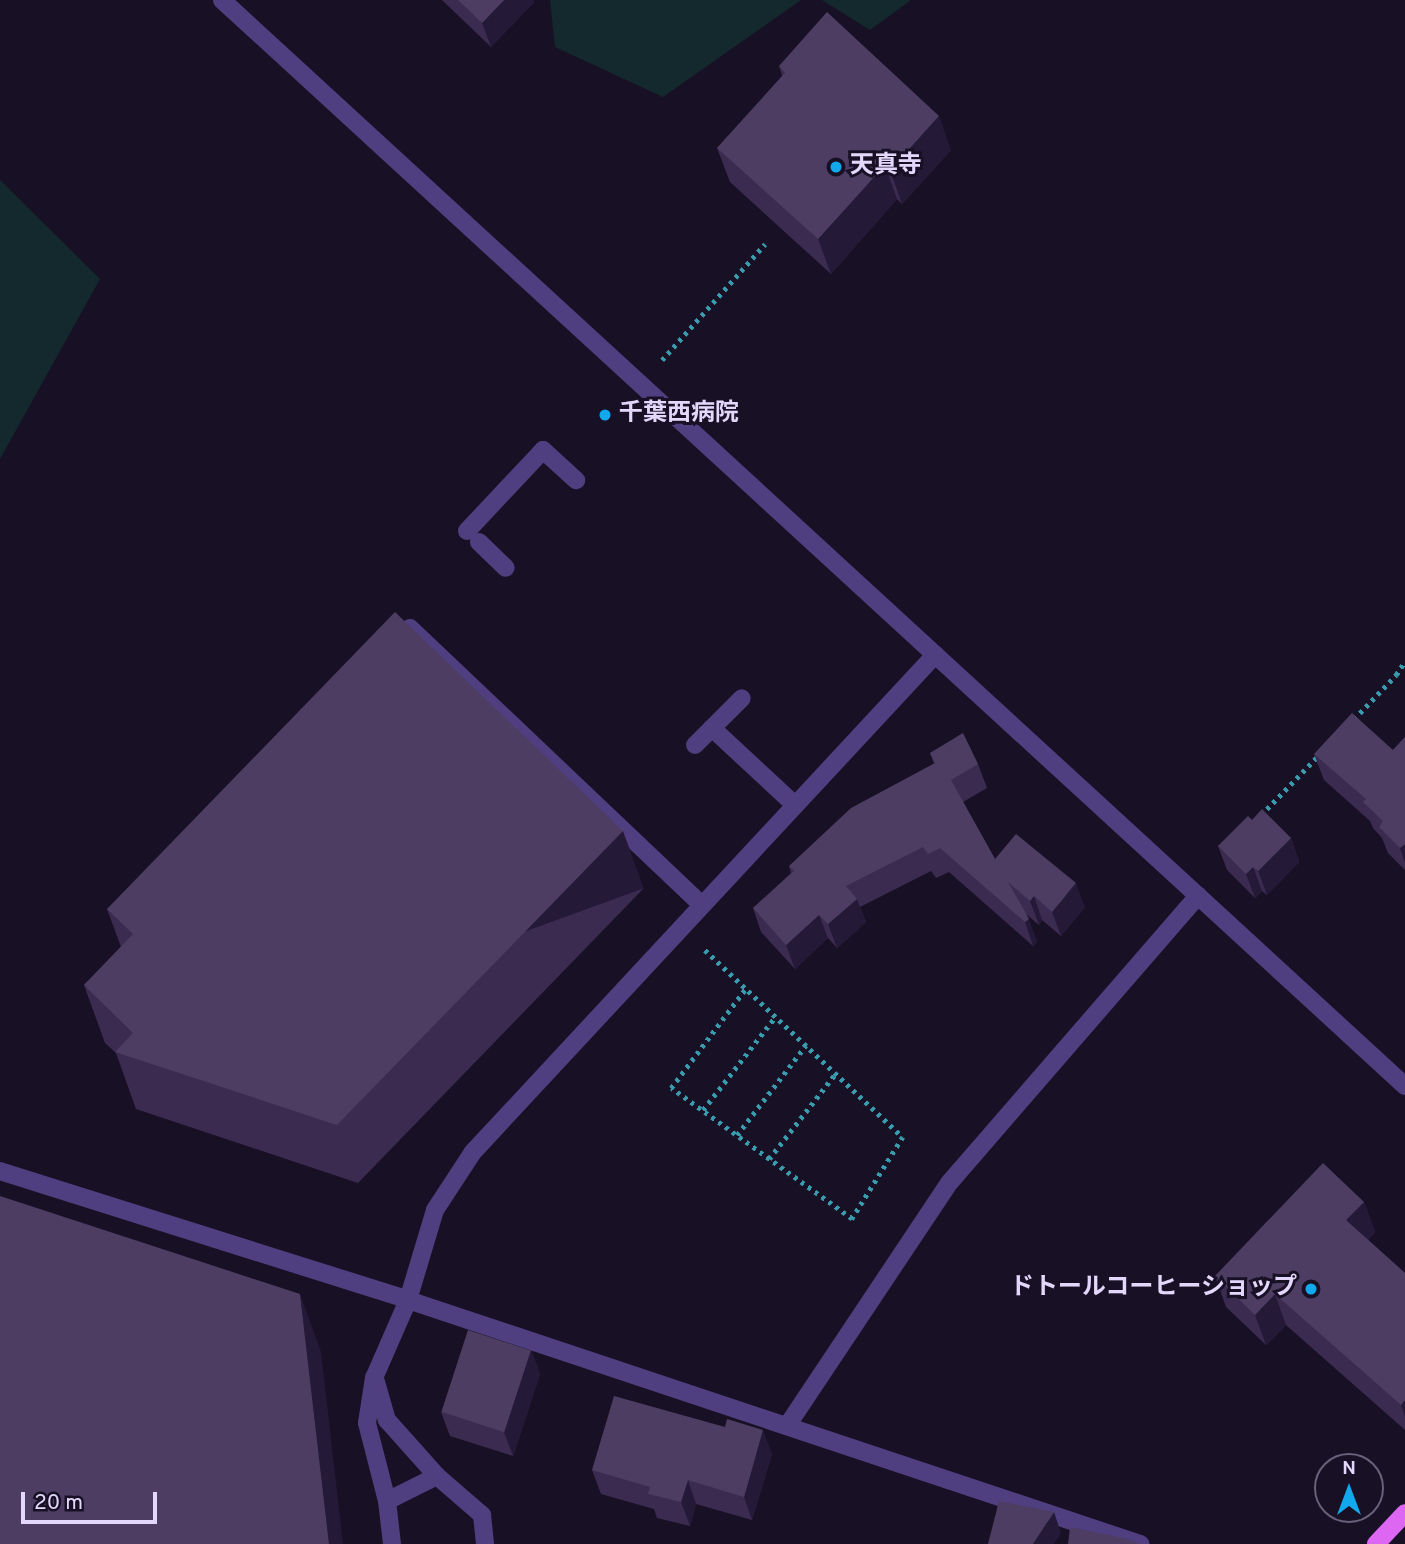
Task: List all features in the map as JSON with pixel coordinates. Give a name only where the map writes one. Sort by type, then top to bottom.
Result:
[{"type":"main road","points":[[1376,1544],[1405,1513]]},
{"type":"street","points":[[222,0],[1405,1086]]},
{"type":"street","points":[[506,568],[473,536],[544,450],[576,480]]},
{"type":"street","points":[[395,615],[436,650],[702,905]]},
{"type":"street","points":[[392,1544],[387,1501],[367,1423],[374,1378],[408,1300],[435,1210],[473,1152],[935,655]]},
{"type":"street","points":[[695,745],[742,698]]},
{"type":"street","points":[[712,728],[795,805]]},
{"type":"street","points":[[787,1426],[950,1182],[1198,896]]},
{"type":"street","points":[[0,1171],[408,1300],[1140,1544]]},
{"type":"street","points":[[374,1378],[387,1420],[437,1476],[482,1515],[485,1544]]},
{"type":"street","points":[[387,1501],[437,1476]]},
{"type":"path","points":[[656,366],[765,244]]},
{"type":"path","points":[[1348,725],[1396,675],[1405,661]]},
{"type":"path","points":[[1253,823],[1320,754]]},
{"type":"path","points":[[697,942],[776,1016],[903,1137],[852,1219],[671,1088],[746,988]]},
{"type":"path","points":[[703,1110],[776,1016]]},
{"type":"path","points":[[737,1135],[806,1045]]},
{"type":"path","points":[[769,1159],[836,1073]]},
{"type":"green space","points":[[550,0],[801,0],[663,97],[555,47]]},
{"type":"green space","points":[[822,0],[911,0],[870,30]]},
{"type":"green space","points":[[0,180],[100,279],[0,459]]},
{"type":"building","points":[[458,0],[504,0],[482,23]]},
{"type":"building","points":[[827,12],[939,116],[890,170],[885,165],[818,239],[717,148],[785,73],[779,66]]},
{"type":"building","points":[[395,612],[623,831],[337,1125],[115,1052],[133,1033],[84,985],[133,934],[107,909]]},
{"type":"building","points":[[1352,713],[1393,750],[1405,737],[1405,844],[1400,848],[1379,827],[1383,821],[1363,802],[1366,799],[1314,754]]},
{"type":"building","points":[[963,733],[978,764],[951,780],[995,859],[1016,834],[1076,883],[1052,912],[1034,896],[1030,901],[1008,882],[1029,919],[1025,922],[940,848],[928,854],[923,847],[846,886],[857,899],[828,924],[819,915],[786,945],[753,908],[794,871],[789,866],[851,808],[935,763],[930,753]]},
{"type":"building","points":[[1262,809],[1291,838],[1258,871],[1253,867],[1246,874],[1218,846],[1248,816],[1252,820]]},
{"type":"building","points":[[1323,1163],[1364,1202],[1346,1220],[1405,1273],[1405,1400],[1401,1405],[1275,1294],[1255,1315],[1215,1276]]},
{"type":"building","points":[[0,1196],[300,1294],[329,1544],[0,1544]]},
{"type":"building","points":[[468,1330],[531,1350],[504,1432],[441,1412]]},
{"type":"building","points":[[614,1396],[725,1427],[727,1419],[763,1430],[744,1497],[688,1480],[681,1502],[648,1494],[650,1487],[592,1470]]},
{"type":"building","points":[[999,1501],[1054,1512],[1033,1544],[988,1544]]},
{"type":"building","points":[[1070,1527],[1128,1539],[1140,1544],[1068,1544]]},
{"type":"place","name":"天真寺","points":[[836,167]]},
{"type":"place","name":"千葉西病院","points":[[605,415]]},
{"type":"place","name":"ドトールコーヒーショップ","points":[[1311,1289]]}]
